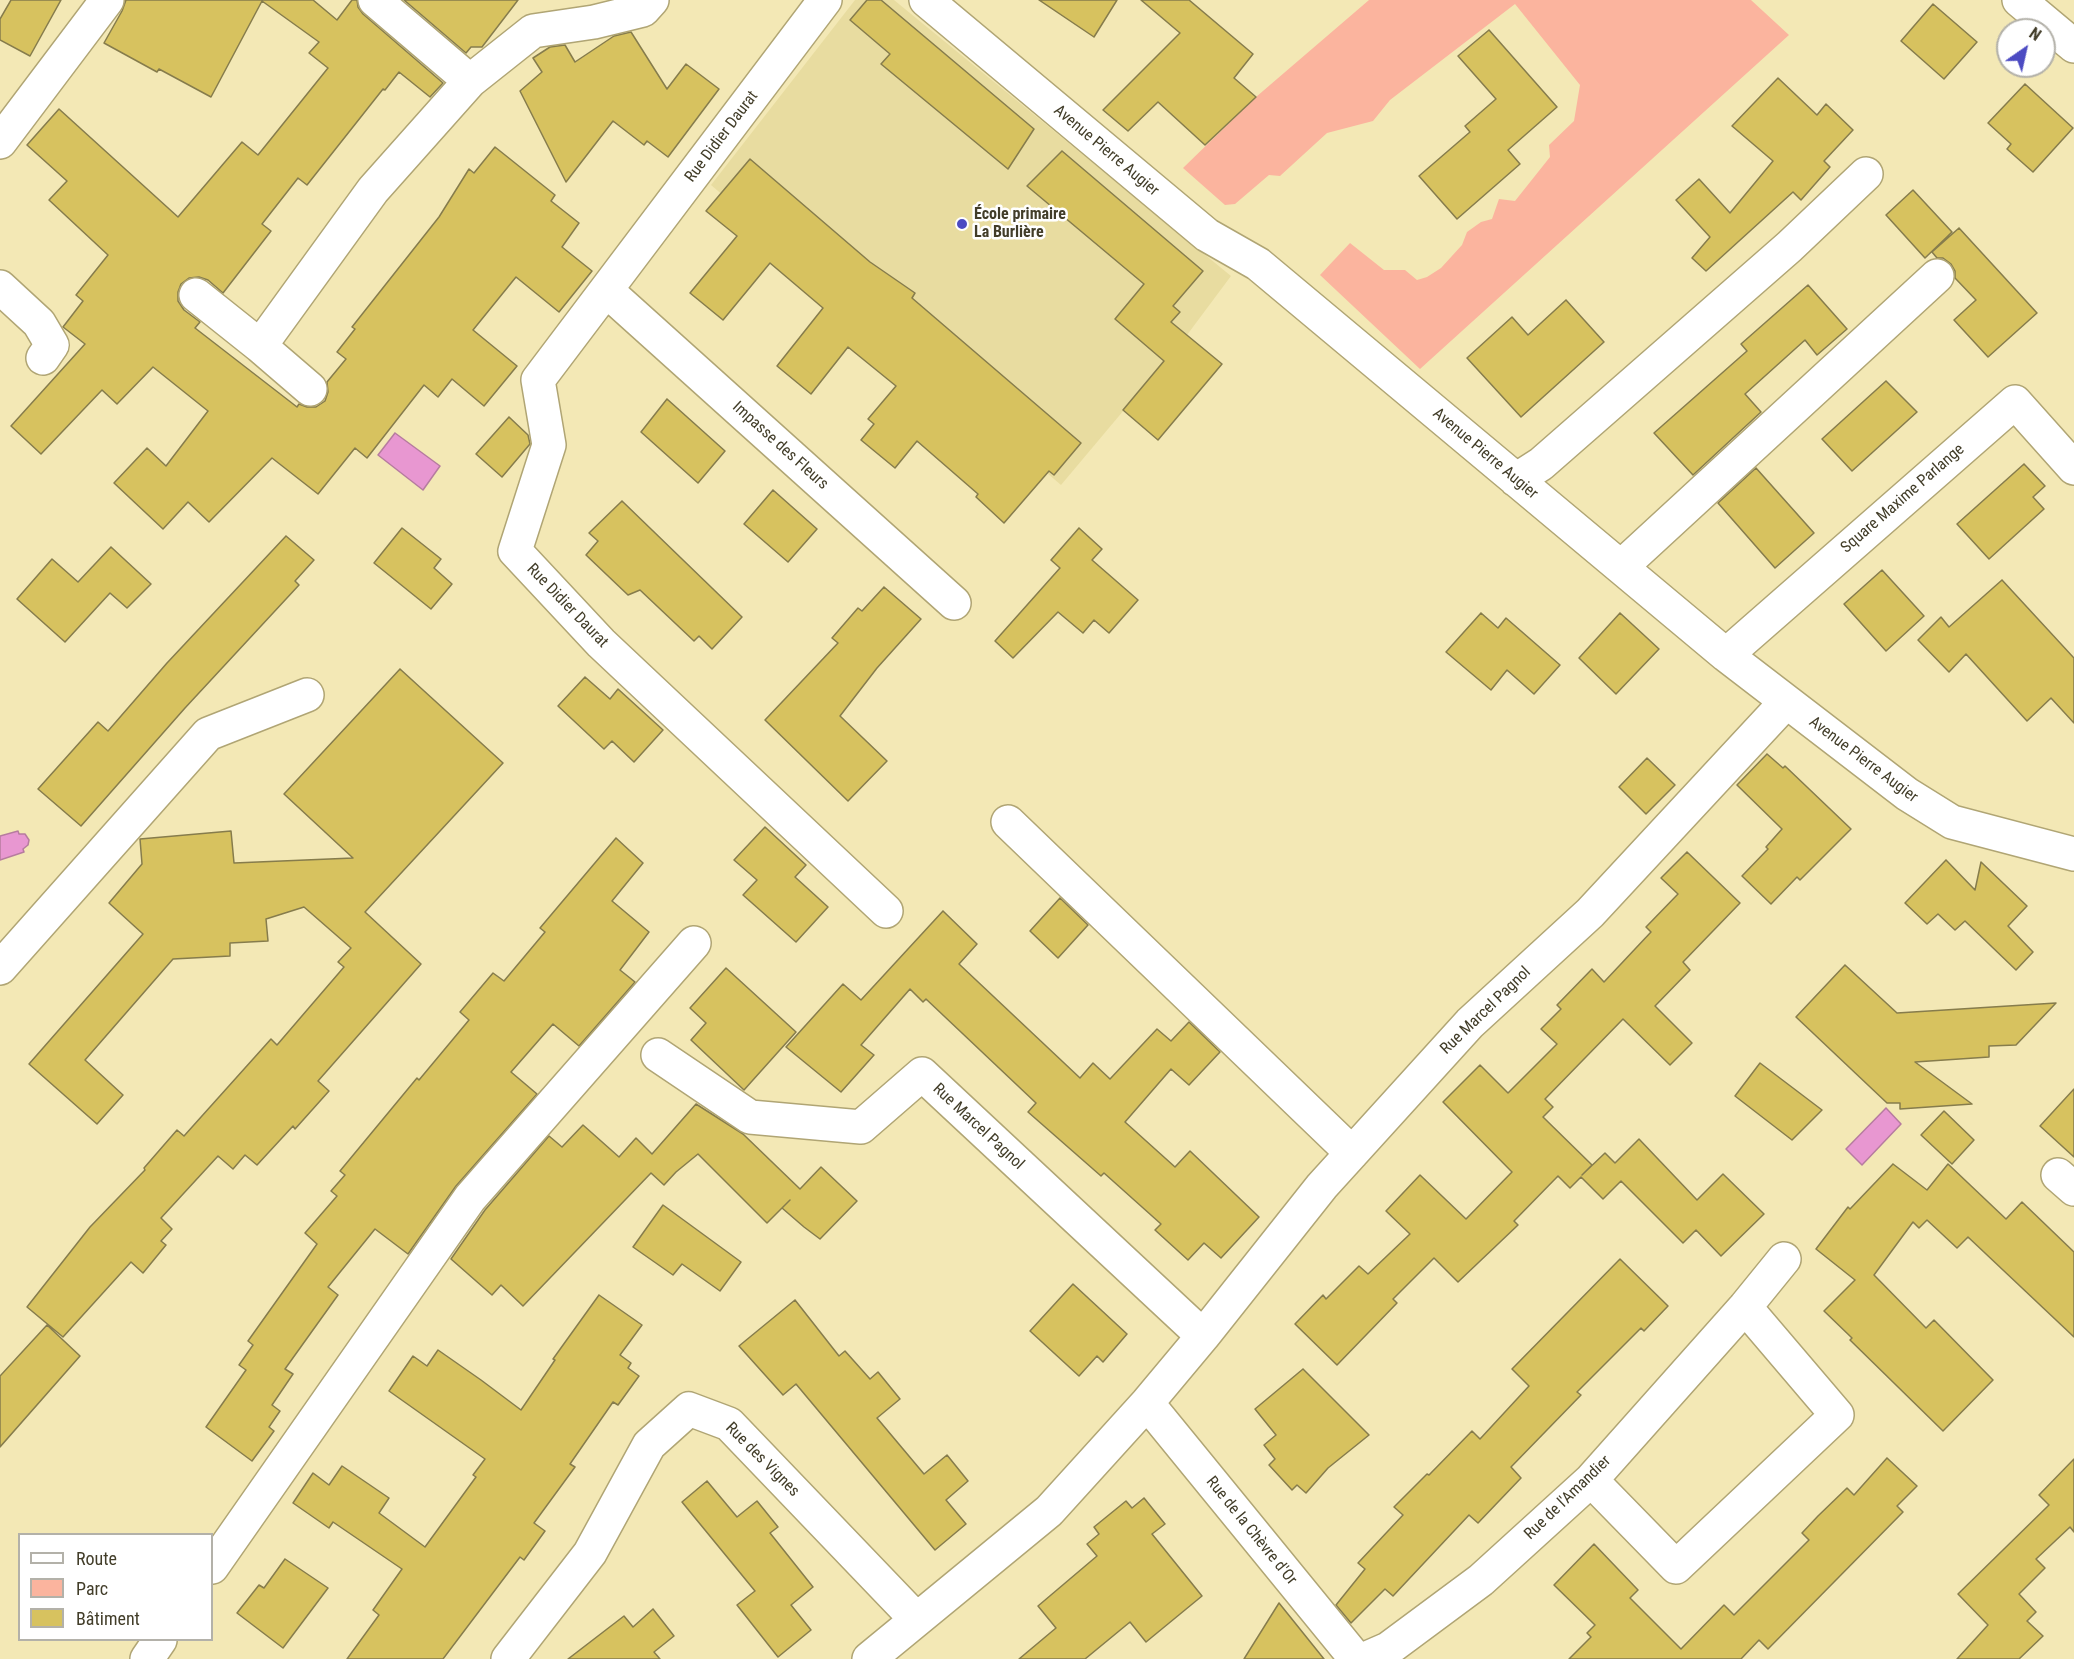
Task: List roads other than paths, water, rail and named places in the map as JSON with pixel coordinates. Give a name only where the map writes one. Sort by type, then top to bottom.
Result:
[{"type":"street","points":[[0,142],[107,0]]},
{"type":"street","points":[[375,0],[470,81]]},
{"type":"street","points":[[260,346],[373,190],[470,81],[533,31],[594,22],[633,12],[642,9],[652,0]]},
{"type":"street","name":"Rue Didier Daurat","points":[[825,0],[538,380],[549,445],[515,551],[601,643],[886,910]]},
{"type":"street","name":"Avenue Pierre Augier","points":[[926,0],[1207,235],[1258,264],[1726,654],[1907,794],[1952,822],[2074,854]]},
{"type":"street","points":[[2019,0],[2074,46]]},
{"type":"street","points":[[1516,480],[1541,464],[1789,247],[1866,174]]},
{"type":"street","points":[[1621,567],[1937,276]]},
{"type":"street","points":[[0,287],[39,323],[52,345],[43,358]]},
{"type":"street","name":"Impasse des Fleurs","points":[[606,290],[954,603]]},
{"type":"street","points":[[196,295],[310,389]]},
{"type":"street","name":"Square Maxime Parlange","points":[[1726,654],[2015,402],[2074,468]]},
{"type":"street","points":[[0,968],[208,734],[307,695]]},
{"type":"street","name":"Rue Marcel Pagnol","points":[[869,1659],[1049,1512],[1147,1403],[1322,1186],[1470,1023],[1590,913],[1786,702]]},
{"type":"street","points":[[1008,822],[1352,1153]]},
{"type":"street","points":[[213,1566],[470,1198],[694,943]]},
{"type":"street","name":"Rue Marcel Pagnol","points":[[658,1055],[750,1117],[861,1127],[922,1074],[1203,1336]]},
{"type":"street","name":"Rue de l'Amandier","points":[[1365,1659],[1388,1649],[1481,1580],[1591,1480],[1745,1308],[1784,1258]]},
{"type":"street","points":[[1591,1480],[1677,1567],[1837,1415],[1745,1308]]},
{"type":"street","name":"Rue de la Chèvre d'Or","points":[[1147,1403],[1356,1659]]},
{"type":"street","name":"Rue des Vignes","points":[[508,1659],[590,1554],[649,1445],[689,1409],[729,1424],[916,1619]]},
{"type":"street","points":[[147,1659],[159,1641]]},
{"type":"place","name":"École primaire La Burlière","points":[[962,224]]}]
